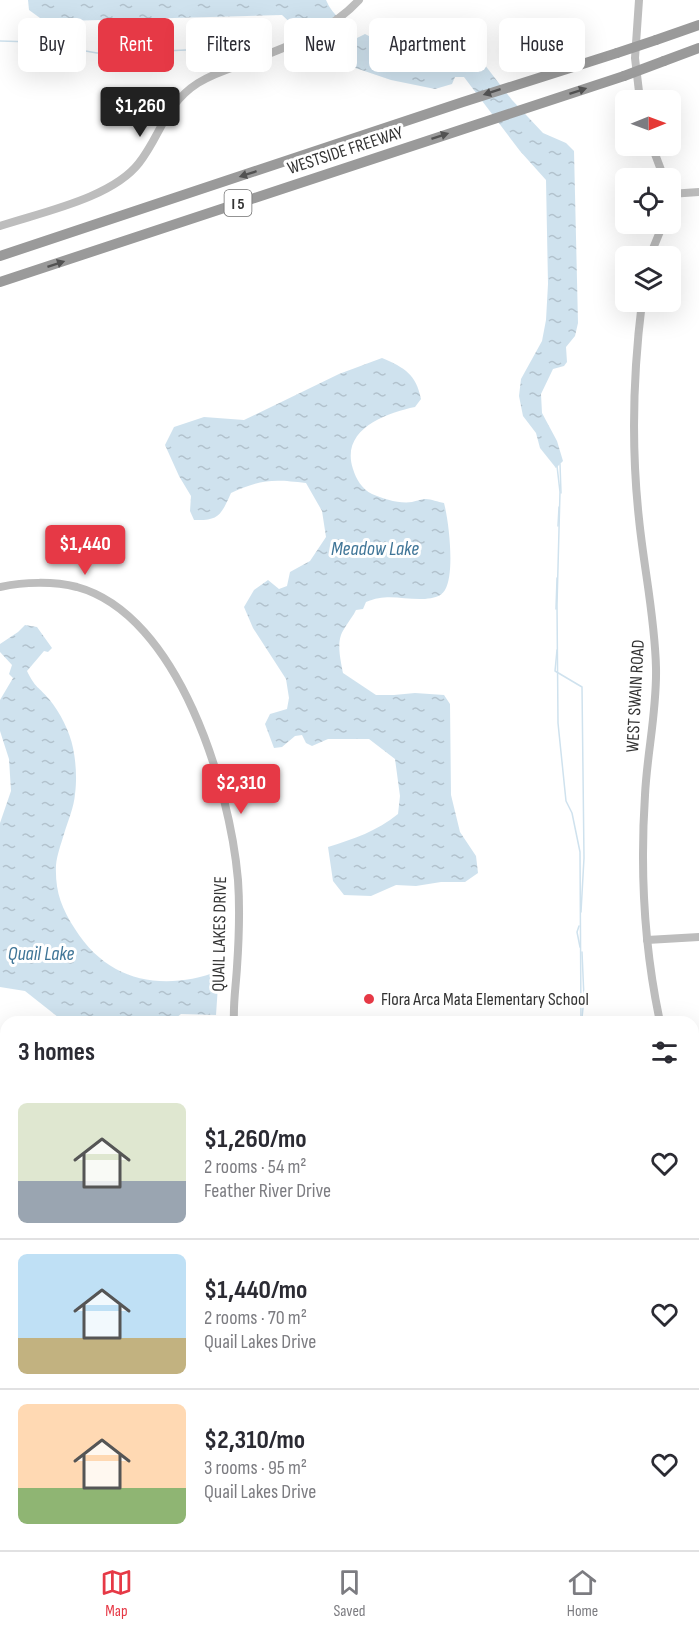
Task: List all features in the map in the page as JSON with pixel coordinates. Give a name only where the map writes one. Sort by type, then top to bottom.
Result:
[{"type":"highway","name":"WESTSIDE FREEWAY","points":[[0,256],[699,25]]},
{"type":"highway","name":"WESTSIDE FREEWAY","points":[[0,282],[624,76],[699,48]]},
{"type":"street","points":[[639,0],[635,58],[639,90]]},
{"type":"street","points":[[0,226],[112,187],[138,165],[150,148],[165,117],[188,90],[215,74],[323,30],[358,1]]},
{"type":"street","points":[[681,193],[699,192]]},
{"type":"street","name":"WEST SWAIN ROAD","points":[[641,312],[634,389],[634,453],[639,521],[654,624],[656,671],[643,823],[643,882],[647,940],[659,1016]]},
{"type":"street","name":"QUAIL LAKES DRIVE","points":[[0,587],[36,583],[77,587],[105,600],[128,615],[159,649],[182,688],[196,717],[219,778],[235,854],[239,906],[234,1016]]},
{"type":"street","points":[[647,940],[699,937]]},
{"type":"water","points":[[28,0],[326,0],[338,18],[285,18],[282,15],[98,18],[98,20],[86,20],[86,18],[40,18],[29,10]]},
{"type":"water","points":[[365,34],[369,36],[369,72],[487,72],[487,68],[512,100],[543,133],[566,143],[574,151],[578,323],[575,336],[566,347],[567,362],[564,366],[553,369],[541,394],[542,413],[557,441],[563,461],[556,468],[540,448],[536,433],[523,416],[519,396],[521,379],[542,341],[546,320],[548,284],[546,180],[520,151],[464,77],[455,77],[452,84],[435,89],[391,80],[357,68],[357,38]]},
{"type":"water","name":"Meadow Lake","points":[[382,358],[397,365],[413,378],[421,399],[415,407],[379,419],[359,434],[353,444],[351,455],[353,469],[362,487],[376,496],[392,501],[412,502],[426,499],[444,503],[448,522],[450,572],[445,590],[436,597],[374,599],[366,602],[363,609],[356,610],[341,635],[339,649],[341,664],[343,673],[376,695],[415,693],[444,695],[450,704],[451,795],[460,832],[476,856],[478,873],[465,882],[441,882],[416,886],[396,885],[371,896],[344,895],[333,881],[328,847],[365,834],[398,814],[400,796],[395,759],[369,739],[328,739],[312,746],[306,743],[302,735],[295,736],[282,747],[274,748],[265,724],[270,714],[287,709],[289,698],[286,679],[253,628],[244,607],[254,590],[268,580],[279,589],[287,586],[290,572],[310,561],[326,537],[322,511],[306,483],[268,481],[231,493],[225,507],[214,518],[194,520],[190,511],[191,496],[165,445],[174,427],[204,417],[244,420],[339,374]]},
{"type":"water","name":"Quail Lake","points":[[25,625],[37,627],[52,648],[48,652],[44,651],[27,671],[61,716],[70,735],[75,759],[74,799],[56,865],[58,891],[66,913],[88,947],[120,971],[138,978],[178,981],[219,971],[216,1015],[57,1016],[25,991],[0,987],[0,823],[11,791],[9,759],[0,731],[0,700],[13,678],[9,674],[12,665],[0,652],[0,644]]},
{"type":"waterway","points":[[0,41],[34,42],[97,53],[186,50]]},
{"type":"waterway","points":[[560,464],[561,493]]},
{"type":"waterway","points":[[557,466],[560,492],[557,605],[558,723],[566,801],[572,813],[580,852],[581,1016]]},
{"type":"waterway","points":[[558,526],[559,507]]},
{"type":"waterway","points":[[556,609],[557,578]]},
{"type":"waterway","points":[[557,650],[555,671],[582,687],[584,858],[581,912]]},
{"type":"waterway","points":[[579,926],[577,932],[580,947]]},
{"type":"waterway","points":[[582,952],[584,998],[582,1016]]},
{"type":"place","name":"Flora Arca Mata Elementary School","points":[[369,999]]}]
